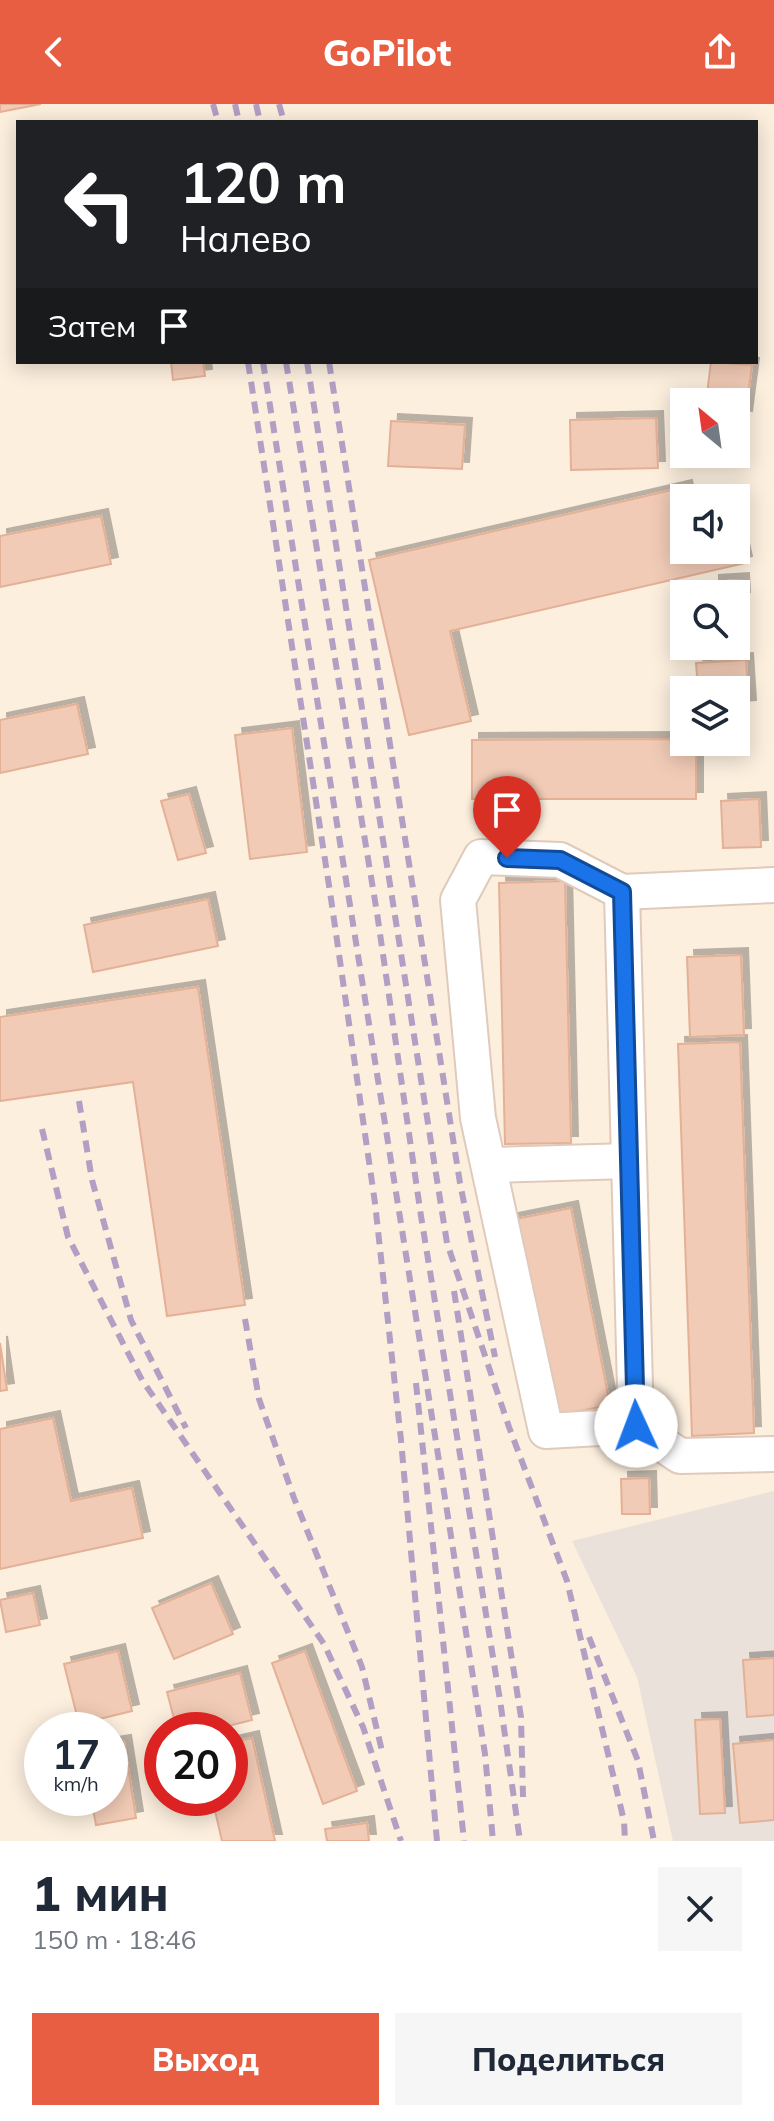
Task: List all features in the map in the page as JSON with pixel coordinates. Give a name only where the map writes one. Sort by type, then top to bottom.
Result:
[{"type":"lane","points":[[774,885],[622,892],[560,860],[481,857],[458,900],[478,1118],[546,1431],[636,1426],[680,1456],[774,1454]]},
{"type":"lane","points":[[622,892],[636,1426]]},
{"type":"lane","points":[[490,1165],[629,1161]]},
{"type":"shaded area","points":[[774,1491],[774,1841],[673,1841],[637,1677],[572,1541]]},
{"type":"building","points":[[0,104],[41,104],[0,112]]},
{"type":"building","points":[[171,364],[203,364],[205,376],[173,380]]},
{"type":"building","points":[[711,364],[752,365],[749,388],[708,388]]},
{"type":"building","points":[[656,418],[658,468],[571,470],[570,420]]},
{"type":"building","points":[[391,421],[465,425],[462,469],[388,466]]},
{"type":"building","points":[[670,490],[670,564],[741,564],[450,631],[471,721],[409,735],[369,560]]},
{"type":"building","points":[[101,516],[111,564],[0,587],[0,536]]},
{"type":"building","points":[[746,660],[747,676],[697,676],[696,663]]},
{"type":"building","points":[[77,704],[88,754],[0,773],[0,720]]},
{"type":"building","points":[[292,728],[307,852],[250,859],[235,735]]},
{"type":"building","points":[[670,739],[670,756],[696,756],[696,799],[472,799],[472,740]]},
{"type":"building","points":[[189,794],[206,853],[178,860],[161,801]]},
{"type":"building","points":[[759,799],[761,847],[723,848],[721,801]]},
{"type":"building","points":[[565,881],[571,1143],[505,1144],[499,883]]},
{"type":"building","points":[[208,899],[218,946],[93,972],[84,925]]},
{"type":"building","points":[[741,955],[744,1035],[690,1037],[687,957]]},
{"type":"building","points":[[198,987],[245,1305],[167,1316],[133,1082],[0,1101],[0,1017]]},
{"type":"building","points":[[740,1042],[754,1433],[692,1436],[678,1044]]},
{"type":"building","points":[[571,1208],[610,1405],[549,1417],[511,1220]]},
{"type":"building","points":[[0,1343],[7,1390],[0,1391]]},
{"type":"building","points":[[53,1418],[71,1501],[132,1488],[143,1538],[0,1569],[0,1429]]},
{"type":"building","points":[[649,1478],[650,1514],[622,1514],[621,1479]]},
{"type":"building","points":[[211,1583],[233,1634],[174,1659],[152,1608]]},
{"type":"building","points":[[33,1593],[40,1625],[6,1632],[0,1600]]},
{"type":"building","points":[[118,1651],[132,1711],[76,1712],[64,1664]]},
{"type":"building","points":[[305,1651],[357,1791],[323,1804],[272,1663]]},
{"type":"building","points":[[774,1658],[774,1715],[747,1717],[743,1660]]},
{"type":"building","points":[[240,1673],[252,1720],[248,1721],[248,1712],[172,1712],[167,1692]]},
{"type":"building","points":[[720,1719],[725,1813],[700,1814],[695,1720]]},
{"type":"building","points":[[252,1738],[275,1841],[222,1841],[216,1816],[248,1816],[248,1739]]},
{"type":"building","points":[[774,1740],[774,1820],[740,1823],[733,1744]]},
{"type":"building","points":[[128,1767],[136,1818],[96,1825],[94,1816],[128,1816]]},
{"type":"building","points":[[367,1823],[369,1841],[327,1841],[325,1829]]},
{"type":"railway","points":[[213,104],[217,120]]},
{"type":"railway","points":[[235,104],[239,120]]},
{"type":"railway","points":[[256,104],[260,120]]},
{"type":"railway","points":[[279,104],[283,120]]},
{"type":"railway","points":[[248,364],[375,1203],[401,1440],[437,1841]]},
{"type":"railway","points":[[263,364],[485,1754],[493,1841]]},
{"type":"railway","points":[[286,364],[377,913],[421,1216],[520,1841]]},
{"type":"railway","points":[[307,364],[447,1243],[509,1427],[567,1581],[624,1821],[625,1841]]},
{"type":"railway","points":[[329,364],[460,1183],[495,1357]]},
{"type":"railway","points":[[79,1101],[92,1180],[131,1320],[186,1428]]},
{"type":"railway","points":[[42,1129],[68,1237],[142,1380],[324,1644],[363,1727],[401,1841]]},
{"type":"railway","points":[[454,1291],[521,1717],[523,1797]]},
{"type":"railway","points":[[245,1319],[259,1399],[294,1498],[362,1667],[382,1751]]},
{"type":"railway","points":[[416,1383],[464,1841]]},
{"type":"railway","points":[[589,1637],[638,1761],[654,1841]]},
{"type":"route","points":[[507,858],[560,860],[622,892],[636,1426]]}]
